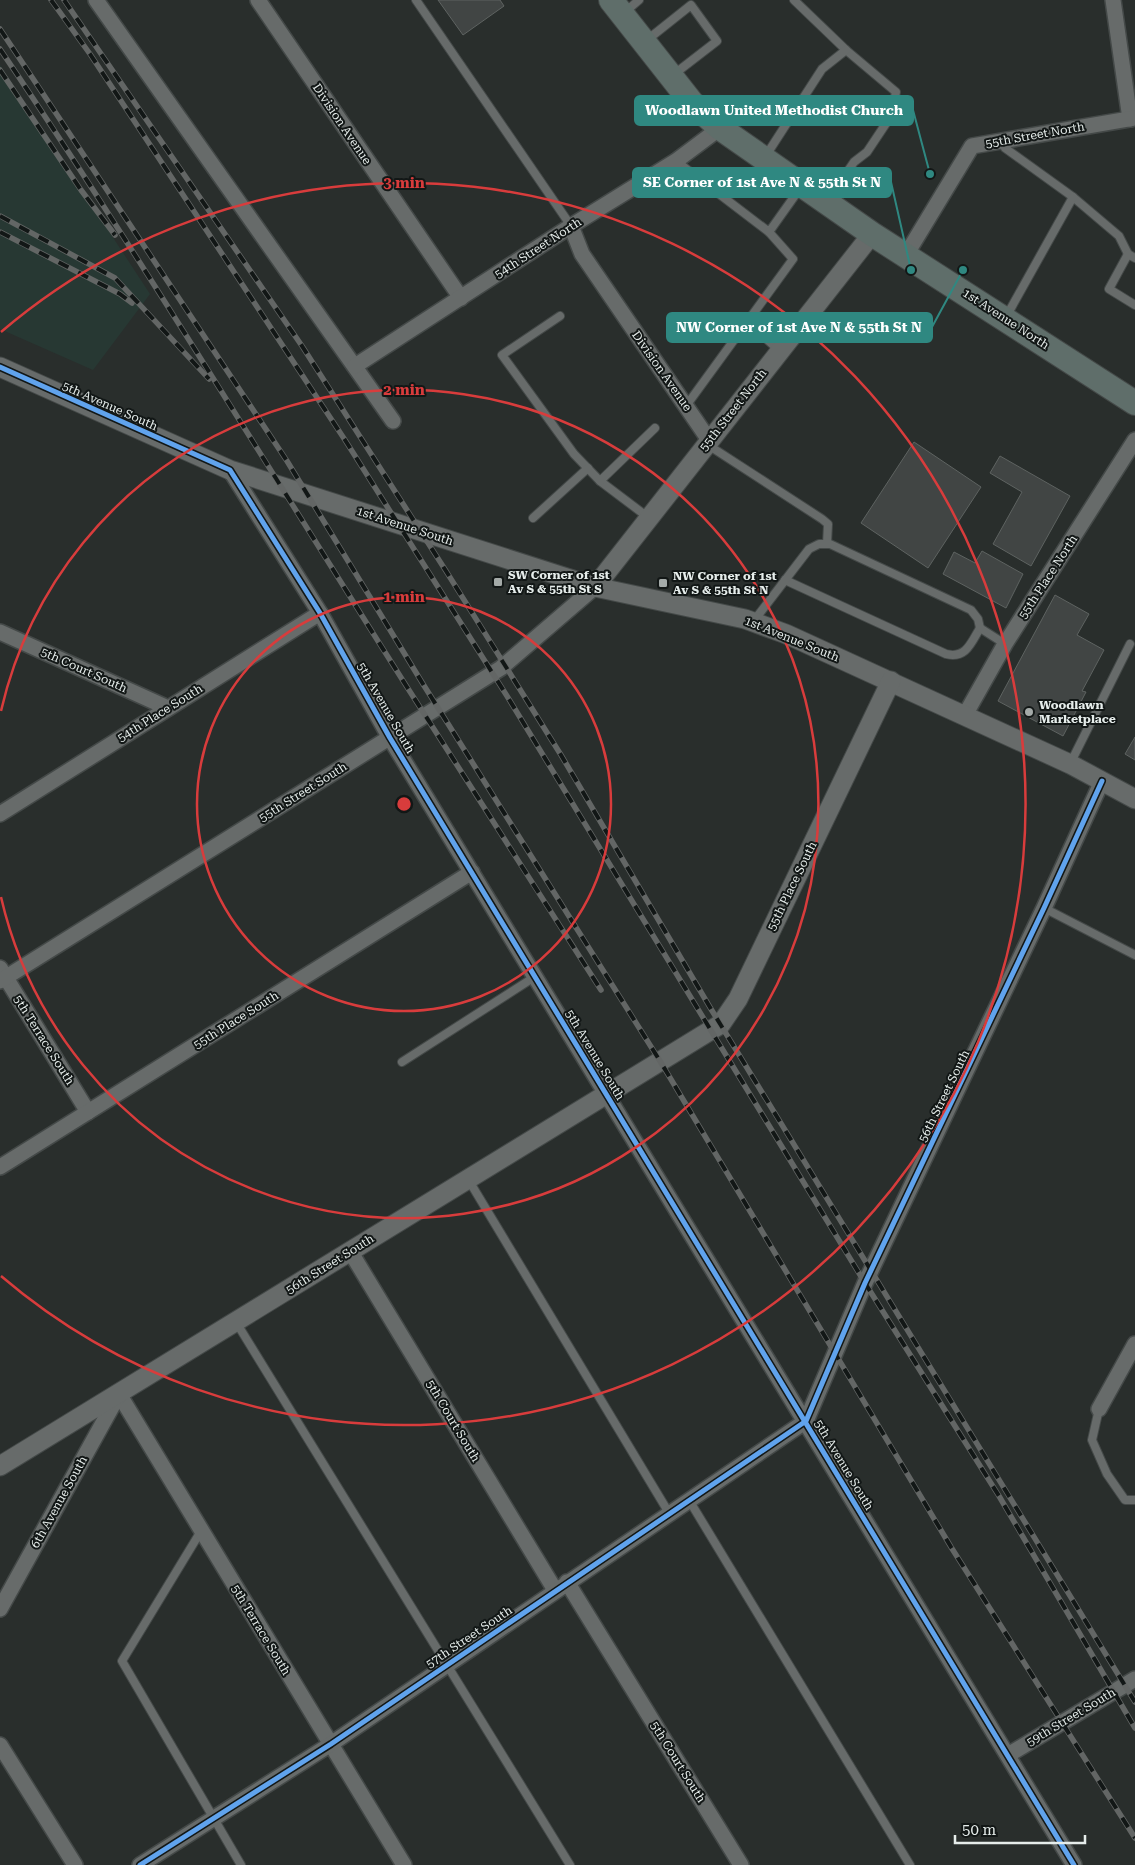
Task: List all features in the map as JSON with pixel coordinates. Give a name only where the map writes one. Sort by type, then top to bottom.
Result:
[{"type":"main road","name":"1st Avenue North","points":[[624,5],[644,42],[692,103],[720,128],[872,234],[1135,402]]},
{"type":"street","points":[[96,0],[393,421]]},
{"type":"street","name":"Division Avenue","points":[[258,0],[461,298]]},
{"type":"street","points":[[1113,0],[1132,119]]},
{"type":"street","name":"55th Street North","points":[[906,255],[972,146],[1132,119]]},
{"type":"street","name":"54th Street North","points":[[355,366],[571,226],[676,161],[720,128]]},
{"type":"street","name":"Division Avenue","points":[[571,226],[582,254],[686,406],[708,442]]},
{"type":"street","name":"55th Street North","points":[[595,587],[872,234]]},
{"type":"street","name":"5th Avenue South","points":[[0,368],[230,470],[320,613],[390,738],[1074,1865]]},
{"type":"street","name":"55th Place North","points":[[965,715],[1005,644],[1135,440]]},
{"type":"street","name":"1st Avenue South","points":[[230,470],[595,587],[753,622],[786,634],[965,715],[1070,764],[1135,799]]},
{"type":"street","name":"55th Street South","points":[[2,976],[501,668],[595,587]]},
{"type":"street","name":"54th Place South","points":[[0,814],[320,613]]},
{"type":"street","name":"5th Court South","points":[[0,632],[168,708]]},
{"type":"street","name":"55th Place South","points":[[660,1061],[721,1024],[731,1012],[891,682]]},
{"type":"street","name":"56th Street South","points":[[806,1421],[865,1283],[1044,908],[1102,781]]},
{"type":"street","name":"55th Place South","points":[[0,1167],[472,872]]},
{"type":"street","name":"5th Terrace South","points":[[2,976],[88,1112]]},
{"type":"street","name":"56th Street South","points":[[0,1466],[660,1061]]},
{"type":"street","name":"5th Court South","points":[[350,1252],[561,1586],[741,1865]]},
{"type":"street","points":[[1099,1409],[1135,1344]]},
{"type":"street","name":"5th Terrace South","points":[[119,1394],[404,1865]]},
{"type":"street","name":"6th Avenue South","points":[[0,1610],[119,1394]]},
{"type":"street","name":"57th Street South","points":[[140,1865],[331,1744],[806,1421]]},
{"type":"street","name":"59th Street South","points":[[1008,1755],[1135,1679]]},
{"type":"street","points":[[0,1745],[75,1865]]},
{"type":"lane","points":[[416,0],[571,226]]},
{"type":"lane","points":[[795,1],[805,0]]},
{"type":"lane","points":[[795,1],[846,50],[896,92],[891,116],[867,152],[854,162],[827,202]]},
{"type":"lane","points":[[644,42],[691,5],[717,41],[672,77]]},
{"type":"lane","points":[[764,159],[822,70],[846,50]]},
{"type":"lane","points":[[1002,141],[1005,148],[1073,197],[1119,236],[1132,256],[1109,289],[1135,305]]},
{"type":"lane","points":[[676,161],[769,232],[793,259],[686,406]]},
{"type":"lane","points":[[769,232],[802,185]]},
{"type":"lane","points":[[1006,319],[1073,197]]},
{"type":"lane","points":[[560,316],[502,355],[574,454],[600,481],[649,518]]},
{"type":"lane","points":[[747,322],[780,351]]},
{"type":"lane","points":[[600,481],[655,428]]},
{"type":"lane","points":[[708,442],[828,524],[827,544]]},
{"type":"lane","points":[[533,518],[588,468]]},
{"type":"lane","points":[[753,622],[785,580],[809,549],[819,544],[827,544],[971,610],[978,619],[980,628],[965,653],[956,657],[785,580]]},
{"type":"lane","points":[[980,628],[1005,644]]},
{"type":"lane","points":[[1070,764],[1130,644]]},
{"type":"lane","points":[[1044,908],[1135,955]]},
{"type":"lane","points":[[402,1062],[536,976]]},
{"type":"lane","points":[[468,1179],[669,1513]]},
{"type":"lane","points":[[236,1322],[570,1865]]},
{"type":"lane","points":[[1099,1409],[1092,1440],[1107,1474],[1125,1500],[1135,1500]]},
{"type":"lane","points":[[689,1500],[910,1865]]},
{"type":"lane","points":[[202,1531],[122,1661],[241,1865]]},
{"type":"shaded area","points":[[0,65],[150,294],[93,370],[0,329]]},
{"type":"building","points":[[438,0],[500,0],[504,6],[463,35]]},
{"type":"building","points":[[914,442],[981,487],[928,568],[861,523]]},
{"type":"building","points":[[1000,456],[1070,496],[1031,566],[993,544],[1022,492],[990,473]]},
{"type":"building","points":[[982,551],[1023,574],[1006,608],[943,574],[954,552],[975,563]]},
{"type":"building","points":[[1055,595],[1089,614],[1077,635],[1104,650],[1082,691],[1086,692],[1063,736],[998,701]]},
{"type":"building","points":[[1135,737],[1135,760],[1125,754]]},
{"type":"railway","points":[[51,0],[90,54],[345,440],[507,696],[865,1283],[999,1496],[1135,1728]]},
{"type":"railway","points":[[64,0],[302,346],[446,571],[561,755],[711,1009],[1135,1702]]},
{"type":"railway","points":[[0,29],[287,461],[423,684],[660,1061],[951,1547],[1135,1838]]},
{"type":"railway","points":[[0,49],[155,287],[601,990]]},
{"type":"railway","points":[[0,70],[81,190],[115,235]]},
{"type":"railway","points":[[0,216],[115,278],[209,379]]},
{"type":"railway","points":[[0,232],[120,294],[132,303]]},
{"type":"cycle path","points":[[0,367],[230,470],[320,613],[390,738],[1074,1865]]},
{"type":"cycle path","points":[[140,1865],[331,1744],[806,1421],[865,1283],[1044,908],[1102,781]]},
{"type":"place","name":"Woodlawn United Methodist Church","points":[[930,174]]},
{"type":"place","name":"SE Corner of 1st Ave N & 55th St N","points":[[911,270]]},
{"type":"place","name":"NW Corner of 1st Ave N & 55th St N","points":[[963,270]]},
{"type":"place","name":"SW Corner of 1st Av S & 55th St S","points":[[498,582]]},
{"type":"place","name":"NW Corner of 1st Av S & 55th St N","points":[[663,583]]},
{"type":"place","name":"Woodlawn Marketplace","points":[[1029,712]]}]
